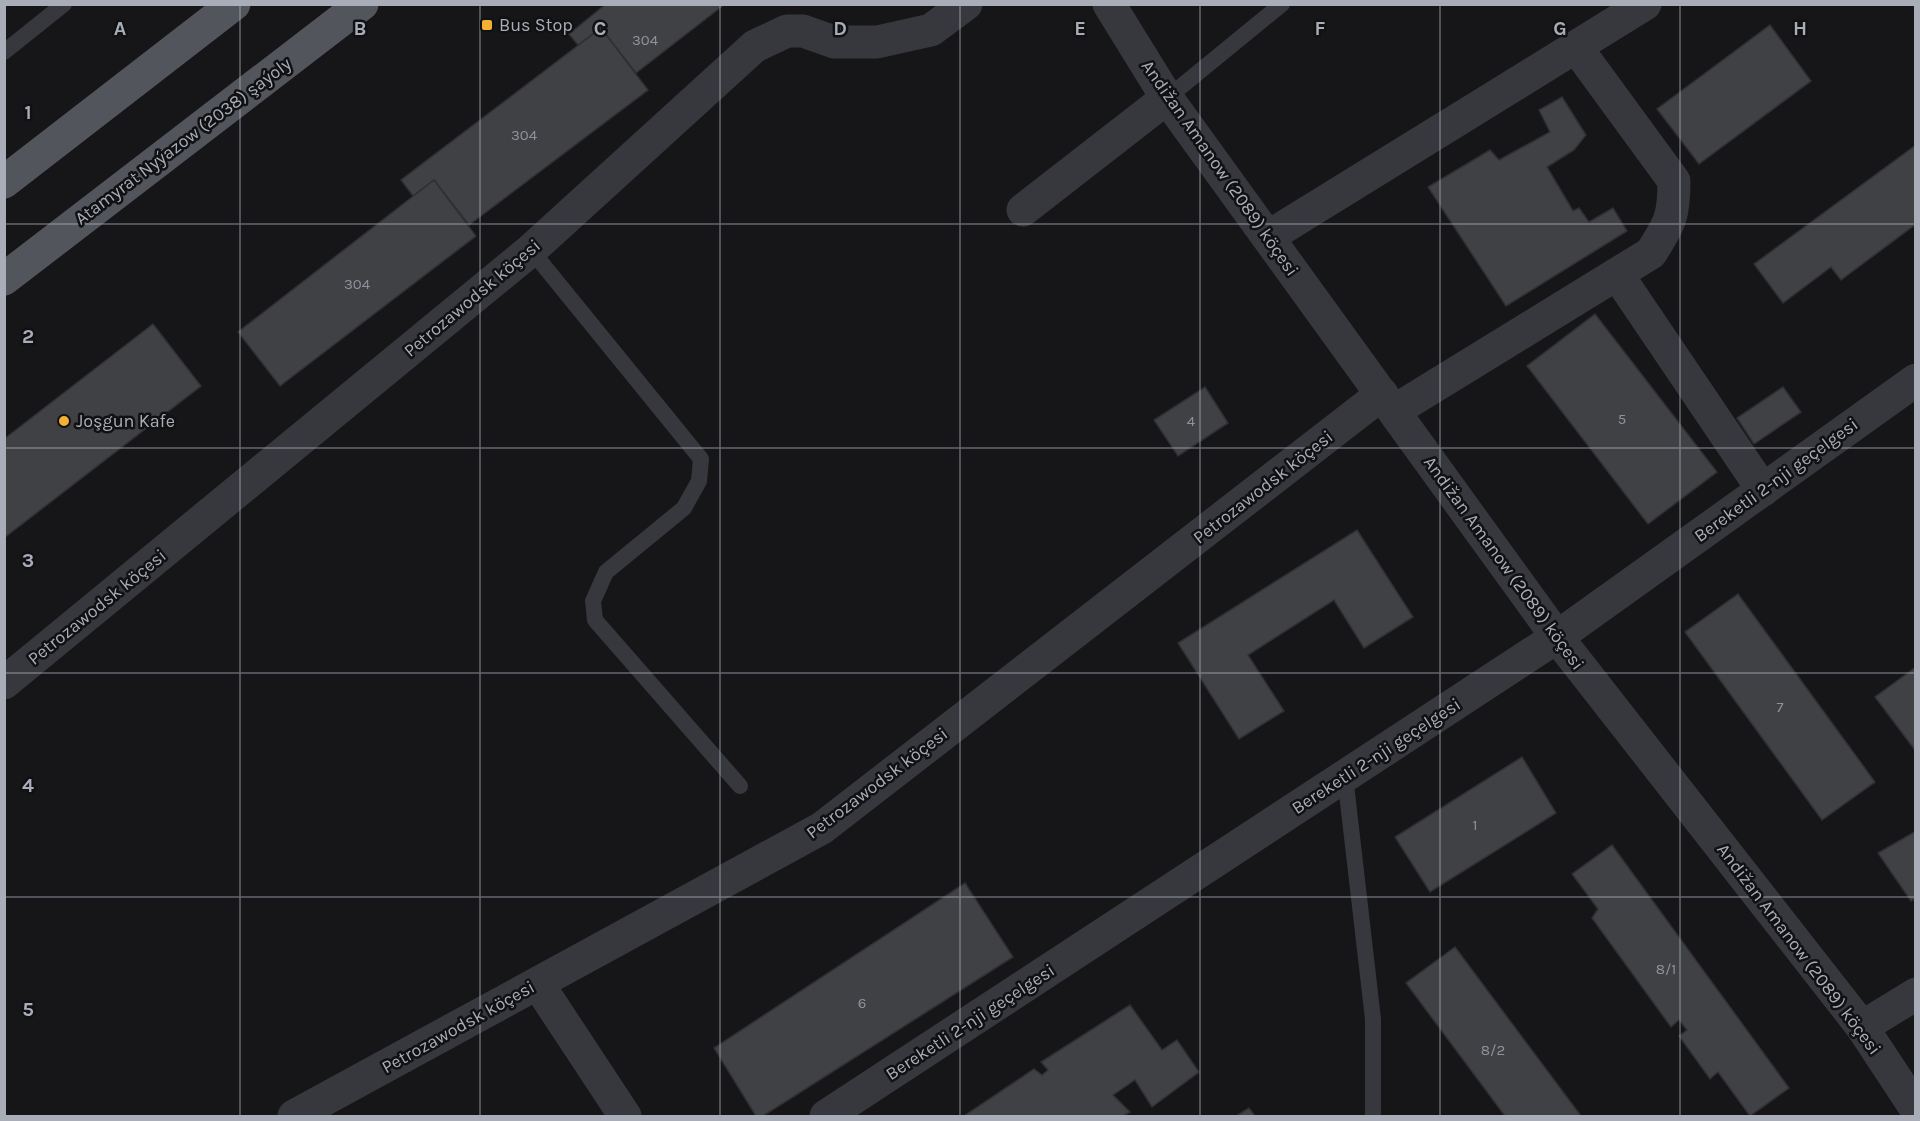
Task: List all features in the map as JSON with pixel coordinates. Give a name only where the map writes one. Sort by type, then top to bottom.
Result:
[{"type":"main road","points":[[4,182],[234,4]]},
{"type":"main road","name":"Atamyrat Nyýazow (2038) şaýoly","points":[[4,279],[362,4]]},
{"type":"street","name":"Petrozawodsk köçesi","points":[[4,683],[531,250],[755,46],[787,31],[802,31],[834,42],[876,42],[931,30],[966,4]]},
{"type":"street","name":"Andižan Amanow (2089) köçesi","points":[[1109,4],[1167,98],[1557,638],[1862,1027],[1916,1109]]},
{"type":"street","points":[[1268,237],[1645,4]]},
{"type":"street","name":"Petrozawodsk köçesi","points":[[294,1116],[822,828],[1388,403],[1651,253],[1669,223],[1674,207],[1674,181],[1576,47]]},
{"type":"street","points":[[1023,210],[1167,98]]},
{"type":"street","points":[[1617,274],[1763,489]]},
{"type":"street","name":"Bereketli 2-nji geçelgesi","points":[[826,1116],[1557,638],[1916,380]]},
{"type":"street","points":[[538,984],[625,1116]]},
{"type":"street","points":[[1862,1027],[1916,994]]},
{"type":"lane","points":[[4,52],[64,4]]},
{"type":"lane","points":[[1167,98],[1282,4]]},
{"type":"lane","points":[[531,250],[701,459],[699,481],[684,508],[606,572],[592,601],[595,620],[740,786]]},
{"type":"lane","points":[[1345,776],[1373,1019],[1373,1116]]},
{"type":"building","points":[[606,4],[725,4],[636,73],[601,28],[578,45],[569,34]]},
{"type":"building","points":[[1770,25],[1811,81],[1699,164],[1657,109]]},
{"type":"building","points":[[601,28],[648,90],[469,225],[434,180],[413,196],[401,180]]},
{"type":"building","points":[[1562,97],[1586,135],[1574,150],[1547,167],[1573,211],[1579,208],[1589,222],[1613,208],[1627,231],[1506,306],[1428,187],[1490,150],[1499,160],[1550,132],[1539,110]]},
{"type":"building","points":[[1916,145],[1916,224],[1841,280],[1831,267],[1783,303],[1754,264]]},
{"type":"building","points":[[434,180],[476,236],[280,386],[238,332]]},
{"type":"building","points":[[1595,314],[1717,472],[1648,524],[1527,366]]},
{"type":"building","points":[[153,324],[201,386],[4,538],[4,439]]},
{"type":"building","points":[[1205,387],[1228,423],[1178,456],[1154,420]]},
{"type":"building","points":[[1783,387],[1801,412],[1754,444],[1737,418]]},
{"type":"building","points":[[1357,530],[1413,617],[1364,648],[1334,600],[1248,655],[1284,711],[1239,739],[1178,643]]},
{"type":"building","points":[[1738,594],[1875,782],[1822,820],[1685,632]]},
{"type":"building","points":[[1916,667],[1916,749],[1915,750],[1875,697]]},
{"type":"building","points":[[1522,757],[1556,813],[1430,892],[1395,837]]},
{"type":"building","points":[[1916,831],[1916,898],[1911,901],[1878,853]]},
{"type":"building","points":[[1612,845],[1789,1088],[1750,1116],[1718,1072],[1710,1079],[1679,1036],[1687,1030],[1679,1020],[1671,1027],[1592,918],[1598,909],[1572,874]]},
{"type":"building","points":[[965,883],[1013,957],[763,1116],[756,1116],[714,1048]]},
{"type":"building","points":[[1455,947],[1581,1116],[1505,1116],[1406,983]]},
{"type":"building","points":[[1130,1005],[1162,1050],[1177,1040],[1199,1072],[1152,1107],[1135,1080],[1113,1095],[1130,1112],[1123,1116],[964,1116],[1034,1069],[1042,1075],[1048,1070],[1041,1062]]},
{"type":"building","points":[[1249,1108],[1255,1116],[1236,1116]]},
{"type":"place","name":"Bus Stop","points":[[487,25]]},
{"type":"place","name":"Joşgun Kafe","points":[[64,421]]}]
